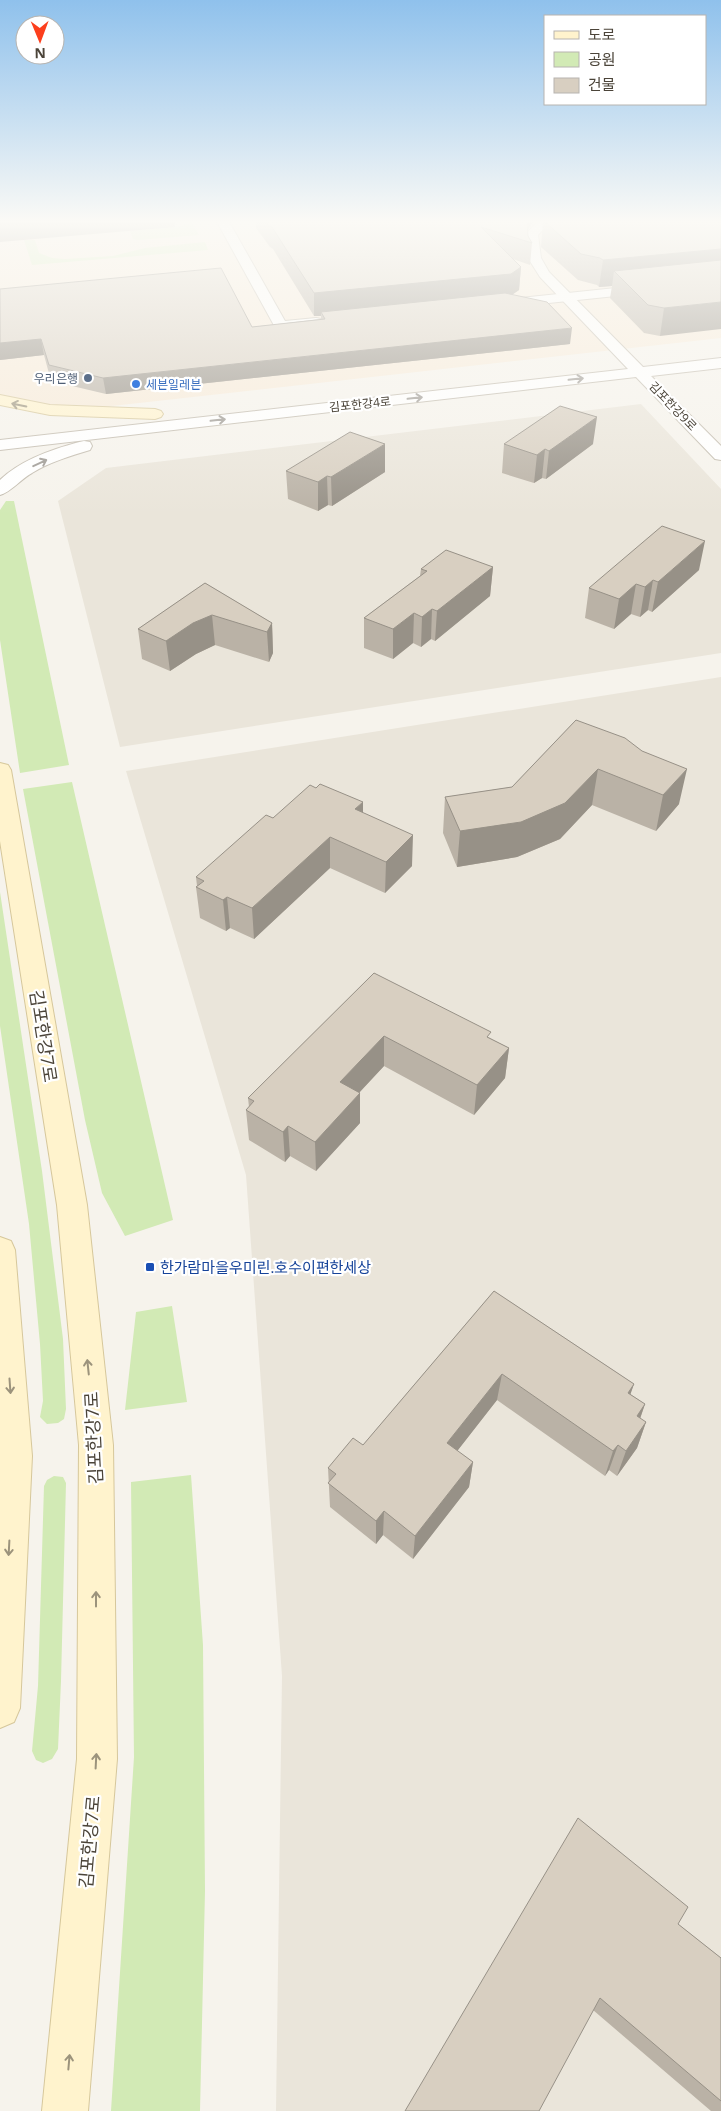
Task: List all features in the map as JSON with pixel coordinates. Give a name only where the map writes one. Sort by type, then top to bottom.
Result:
[{"type":"main road","points":[[0,400],[50,410],[155,414]]},
{"type":"main road","name":"김포한강7로","points":[[0,770],[72,1205],[96,1445],[97,1759],[65,2111]]},
{"type":"main road","points":[[0,1250],[15,1456],[0,1708]]},
{"type":"street","points":[[277,319],[281,326],[330,321]]},
{"type":"street","name":"김포한강9로","points":[[587,319],[721,455]]},
{"type":"street","name":"김포한강4로","points":[[0,431],[721,350]]},
{"type":"street","name":"김포한강4로","points":[[0,445],[721,363]]},
{"type":"street","points":[[0,490],[28,468],[66,452],[91,443],[170,425]]},
{"type":"shaded area","points":[[0,319],[721,319],[721,338],[85,409],[16,400],[0,395]]},
{"type":"shaded area","points":[[641,404],[721,489],[721,653],[120,747],[58,501],[106,468]]},
{"type":"shaded area","points":[[721,677],[721,2111],[276,2111],[282,1676],[246,1175],[126,771]]},
{"type":"green space","points":[[6,501],[14,501],[69,765],[20,773],[0,640],[0,510]]},
{"type":"green space","points":[[72,782],[173,1220],[125,1236],[102,1193],[85,1120],[23,789]]},
{"type":"green space","points":[[0,892],[42,1171],[63,1339],[66,1409],[64,1419],[58,1423],[47,1424],[40,1417],[43,1401],[40,1344],[29,1224],[0,1026]]},
{"type":"green space","points":[[172,1306],[187,1402],[125,1410],[136,1312]]},
{"type":"green space","points":[[191,1475],[203,1645],[205,1891],[200,2111],[111,2111],[134,1757],[131,1482]]},
{"type":"green space","points":[[54,1476],[63,1477],[66,1483],[61,1681],[58,1749],[52,1759],[43,1763],[36,1760],[32,1751],[38,1686],[44,1486],[47,1480]]},
{"type":"building","points":[[0,319],[248,319],[252,327],[325,319],[563,319],[572,328],[103,378],[49,365],[41,339],[0,343]]},
{"type":"building","points":[[560,406],[597,417],[549,451],[545,449],[537,455],[504,444]]},
{"type":"building","points":[[350,432],[385,444],[331,477],[327,476],[318,482],[286,471]]},
{"type":"building","points":[[662,526],[705,541],[658,582],[653,580],[645,587],[636,584],[619,599],[589,588]]},
{"type":"building","points":[[446,550],[493,567],[437,611],[432,609],[422,617],[414,613],[393,629],[364,618],[427,571],[421,569]]},
{"type":"building","points":[[205,583],[272,623],[267,632],[212,615],[193,623],[166,641],[138,629]]},
{"type":"building","points":[[576,720],[625,738],[642,751],[687,769],[663,795],[598,769],[565,803],[521,822],[460,831],[445,797],[512,787]]},
{"type":"building","points":[[320,784],[363,802],[355,809],[413,835],[386,862],[330,837],[252,908],[227,897],[223,900],[196,887],[204,881],[196,877],[266,815],[273,818],[310,785],[316,788]]},
{"type":"building","points":[[374,973],[491,1032],[487,1037],[509,1048],[477,1085],[384,1036],[340,1082],[360,1093],[315,1142],[288,1126],[283,1132],[246,1110],[254,1101],[248,1098]]},
{"type":"building","points":[[494,1291],[634,1384],[628,1393],[645,1404],[637,1416],[646,1422],[626,1451],[618,1445],[613,1451],[502,1374],[447,1443],[473,1462],[415,1536],[384,1511],[376,1521],[328,1483],[336,1474],[328,1468],[353,1438],[363,1445]]},
{"type":"building","points":[[578,1818],[688,1907],[678,1924],[721,1958],[721,2101],[600,1998],[539,2111],[405,2111]]},
{"type":"place","name":"우리은행","points":[[88,378]]},
{"type":"place","name":"세븐일레븐","points":[[136,384]]},
{"type":"place","name":"한가람마을우미린.호수이편한세상","points":[[150,1267]]}]
